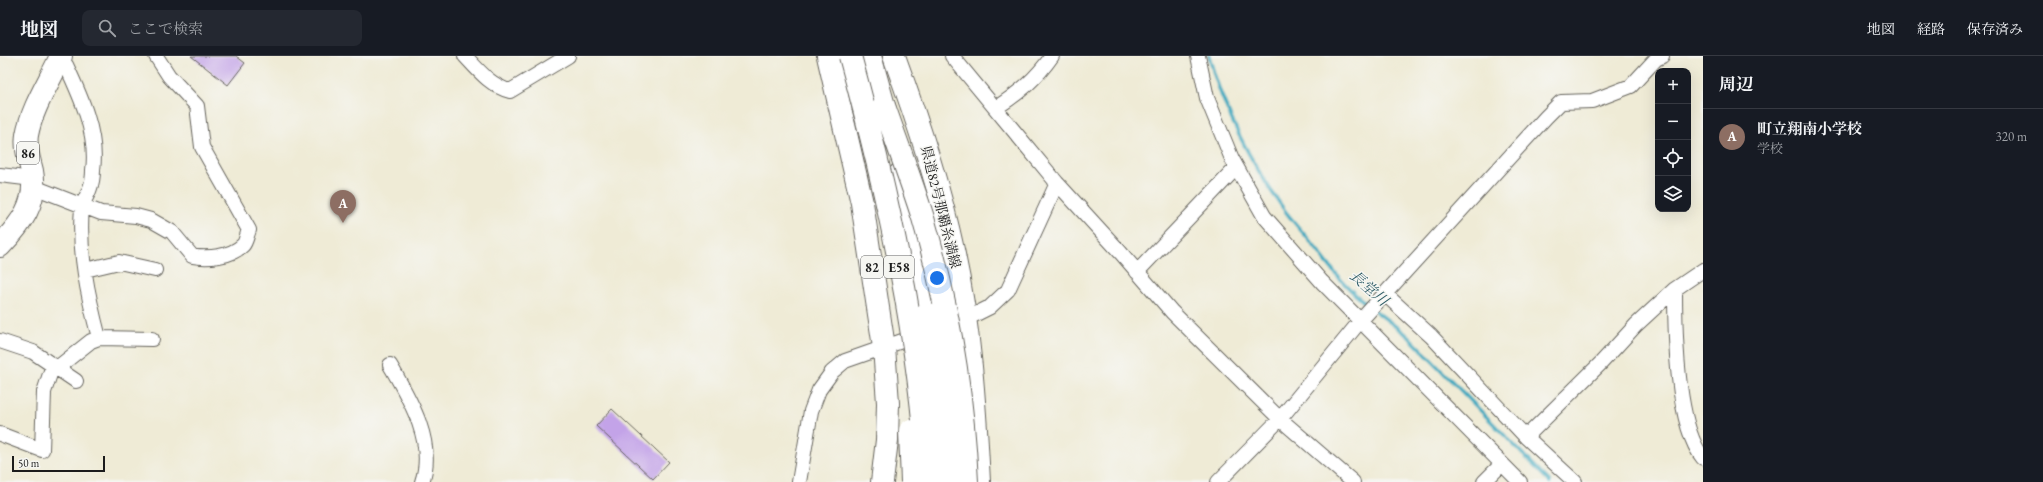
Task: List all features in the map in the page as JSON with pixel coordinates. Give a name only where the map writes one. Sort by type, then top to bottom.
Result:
[{"type":"main road","name":"82","points":[[828,56],[862,203],[884,346],[888,403],[887,440],[882,482]]},
{"type":"main road","name":"E58","points":[[850,56],[875,111],[914,237],[939,394],[946,482]]},
{"type":"main road","name":"E58","points":[[870,56],[875,111],[921,398],[928,482]]},
{"type":"main road","name":"県道82号那覇糸満線","points":[[894,56],[920,127],[953,250],[966,321],[975,397],[979,482]]},
{"type":"main road","name":"86","points":[[0,246],[19,226],[27,213],[32,199],[34,183],[27,150],[27,136],[31,120],[60,59]]},
{"type":"main road","points":[[875,111],[904,366],[910,430],[912,482]]},
{"type":"main road","points":[[875,111],[922,218],[940,282],[955,358],[965,445],[967,482]]},
{"type":"street","points":[[0,175],[34,183],[82,207],[101,213],[136,216],[151,220],[172,232],[192,256],[204,258],[223,256],[243,245],[249,230],[202,147],[197,106],[169,76],[156,56]]},
{"type":"street","points":[[465,56],[476,69],[498,88],[510,90],[568,56]]},
{"type":"street","points":[[952,56],[1057,183],[1172,312],[1280,419],[1353,482]]},
{"type":"street","points":[[996,108],[1022,90],[1043,69],[1052,56]]},
{"type":"street","points":[[1198,56],[1207,98],[1236,168],[1264,216],[1322,282],[1520,482]]},
{"type":"street","points":[[1218,482],[1280,419],[1361,320],[1561,102],[1592,101],[1631,86],[1656,59],[1662,56]]},
{"type":"street","points":[[60,59],[66,65],[82,101],[92,138],[94,168],[91,186],[82,207],[87,289],[99,338]]},
{"type":"street","points":[[1137,272],[1236,168]]},
{"type":"street","points":[[799,482],[811,411],[819,390],[832,372],[845,361],[884,346],[966,321],[990,307],[1008,290],[1057,183]]},
{"type":"street","points":[[85,270],[119,262],[155,270]]},
{"type":"street","points":[[1526,436],[1601,363],[1636,325],[1675,289],[1703,270]]},
{"type":"street","points":[[1675,289],[1675,343],[1684,410],[1691,436],[1697,451],[1703,458]]},
{"type":"street","points":[[1386,294],[1431,336],[1526,436],[1575,482]]},
{"type":"street","points":[[0,434],[42,450],[44,392],[55,367],[91,341],[99,338],[152,338]]},
{"type":"street","points":[[0,341],[33,352],[76,381]]},
{"type":"street","points":[[390,365],[416,414],[423,439],[424,468],[422,482]]},
{"type":"street","points":[[1484,482],[1502,464]]},
{"type":"building","points":[[191,56],[236,56],[245,63],[228,85]]},
{"type":"building","points":[[612,409],[669,462],[653,479],[596,426]]},
{"type":"waterway","name":"長堂川","points":[[1209,56],[1230,116],[1249,155],[1271,191],[1339,278],[1369,306]]},
{"type":"waterway","name":"長堂川","points":[[1374,310],[1407,335],[1550,482]]},
{"type":"place","name":"町立翔南小学校","points":[[343,223]]}]
